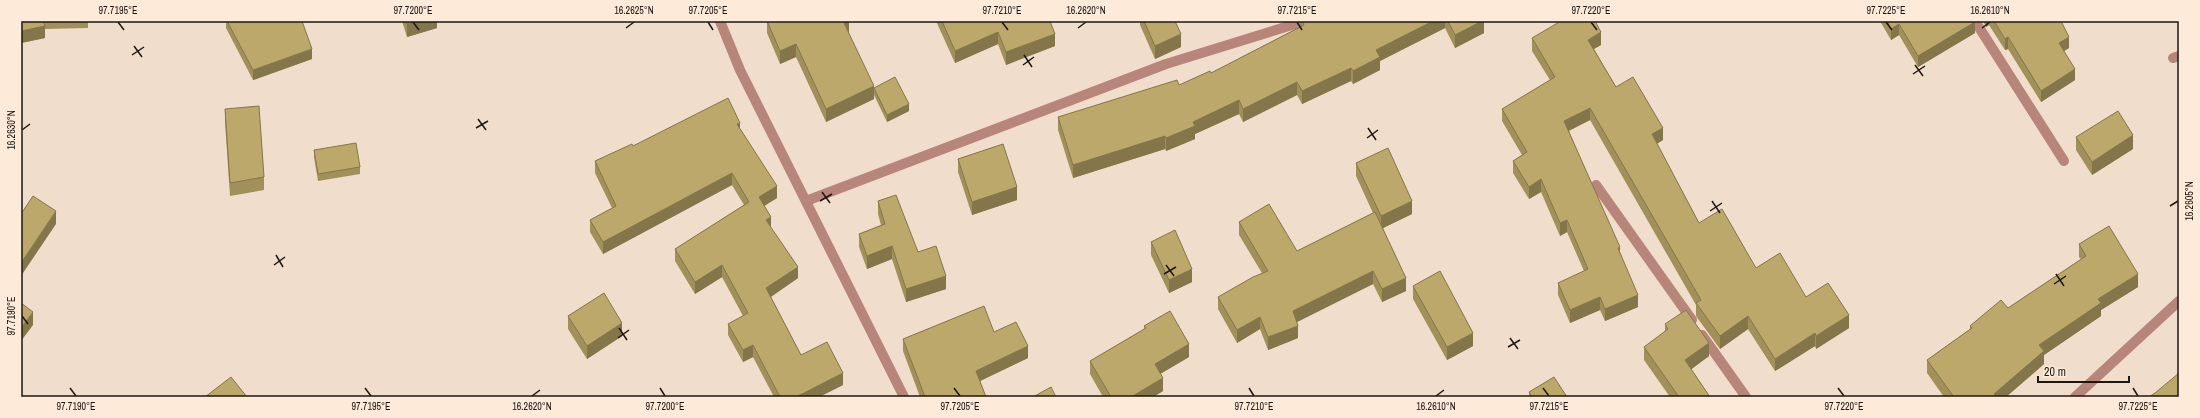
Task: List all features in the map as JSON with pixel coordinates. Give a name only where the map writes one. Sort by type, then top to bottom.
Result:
[{"type":"street","points":[[720,21],[740,70],[904,397]]},
{"type":"street","points":[[806,201],[1166,64],[1305,21]]},
{"type":"street","points":[[1975,21],[2064,161]]},
{"type":"street","points":[[1596,185],[1746,397]]},
{"type":"street","points":[[2075,397],[2179,301]]},
{"type":"building","points":[[21,21],[43,21],[45,26],[21,31]]},
{"type":"building","points":[[227,21],[302,21],[312,49],[253,70]]},
{"type":"building","points":[[406,21],[418,21],[407,24]]},
{"type":"building","points":[[767,21],[849,21],[844,23],[874,86],[826,109],[796,44],[780,51]]},
{"type":"building","points":[[942,21],[1050,21],[1055,34],[1006,52],[998,32],[955,51]]},
{"type":"building","points":[[1144,21],[1175,21],[1181,34],[1155,46]]},
{"type":"building","points":[[1302,21],[1433,21],[1376,50],[1380,57],[1353,71],[1351,68],[1302,91],[1297,82],[1243,109],[1239,100],[1193,122],[1195,126],[1166,138],[1165,136],[1073,165],[1058,117],[1177,80],[1179,85],[1210,71],[1211,73],[1304,25]]},
{"type":"building","points":[[1448,21],[1482,21],[1455,35]]},
{"type":"building","points":[[1561,21],[1595,21],[1601,32],[1588,40],[1616,87],[1633,77],[1663,128],[1652,134],[1699,223],[1722,209],[1756,268],[1780,253],[1806,297],[1828,283],[1849,315],[1816,336],[1815,333],[1775,359],[1748,316],[1720,336],[1696,303],[1701,300],[1590,108],[1564,121],[1620,247],[1618,248],[1638,295],[1605,309],[1600,297],[1570,310],[1558,283],[1588,269],[1567,220],[1560,223],[1541,179],[1529,187],[1513,161],[1527,152],[1502,109],[1555,77],[1532,38]]},
{"type":"building","points":[[1887,21],[1975,22],[1918,56],[1899,24],[1891,29]]},
{"type":"building","points":[[1994,21],[2061,21],[2069,37],[2059,43],[2075,69],[2041,91],[2008,37],[2005,39]]},
{"type":"building","points":[[895,77],[909,104],[887,115],[874,88]]},
{"type":"building","points":[[728,98],[740,123],[737,124],[777,186],[759,197],[771,217],[766,220],[798,267],[766,288],[801,355],[827,342],[843,373],[796,397],[780,397],[753,345],[743,350],[728,324],[748,313],[722,265],[695,282],[675,249],[749,202],[732,173],[603,242],[590,220],[616,206],[595,161],[632,144],[633,146]]},
{"type":"building","points":[[259,106],[264,177],[230,183],[225,109]]},
{"type":"building","points":[[2118,111],[2133,135],[2092,162],[2076,137]]},
{"type":"building","points":[[356,143],[360,167],[318,174],[314,150]]},
{"type":"building","points":[[1003,144],[1017,187],[972,202],[958,159]]},
{"type":"building","points":[[1388,148],[1412,201],[1381,216],[1356,163]]},
{"type":"building","points":[[896,195],[918,252],[936,246],[946,276],[906,289],[892,246],[867,256],[859,234],[885,224],[878,201]]},
{"type":"building","points":[[33,196],[56,211],[21,263],[21,214]]},
{"type":"building","points":[[1269,204],[1297,251],[1375,212],[1406,278],[1382,289],[1373,271],[1293,311],[1298,326],[1268,337],[1260,317],[1237,330],[1218,297],[1253,277],[1268,271],[1239,222]]},
{"type":"building","points":[[2109,226],[2138,274],[2098,299],[2101,303],[2039,345],[2044,351],[1994,394],[1996,397],[1954,397],[1927,360],[1972,328],[1970,326],[2001,300],[2008,308],[2086,256],[2079,244]]},
{"type":"building","points":[[1175,230],[1192,269],[1169,280],[1151,242]]},
{"type":"building","points":[[1440,271],[1473,333],[1447,347],[1413,286]]},
{"type":"building","points":[[604,293],[622,323],[587,346],[568,316]]},
{"type":"building","points":[[21,303],[33,312],[21,328]]},
{"type":"building","points":[[984,306],[994,332],[1016,322],[1028,346],[976,371],[986,397],[925,397],[903,339]]},
{"type":"building","points":[[1686,310],[1709,343],[1685,360],[1710,397],[1679,397],[1644,347],[1668,329],[1665,324]]},
{"type":"building","points":[[1170,311],[1189,344],[1155,364],[1163,378],[1131,397],[1111,397],[1090,361],[1146,328],[1144,326]]},
{"type":"building","points":[[2179,373],[2179,397],[2149,397],[2155,393]]},
{"type":"building","points":[[231,377],[247,397],[205,397]]},
{"type":"building","points":[[1554,377],[1567,397],[1532,397],[1529,392]]},
{"type":"building","points":[[1051,387],[1056,397],[1033,397]]}]
